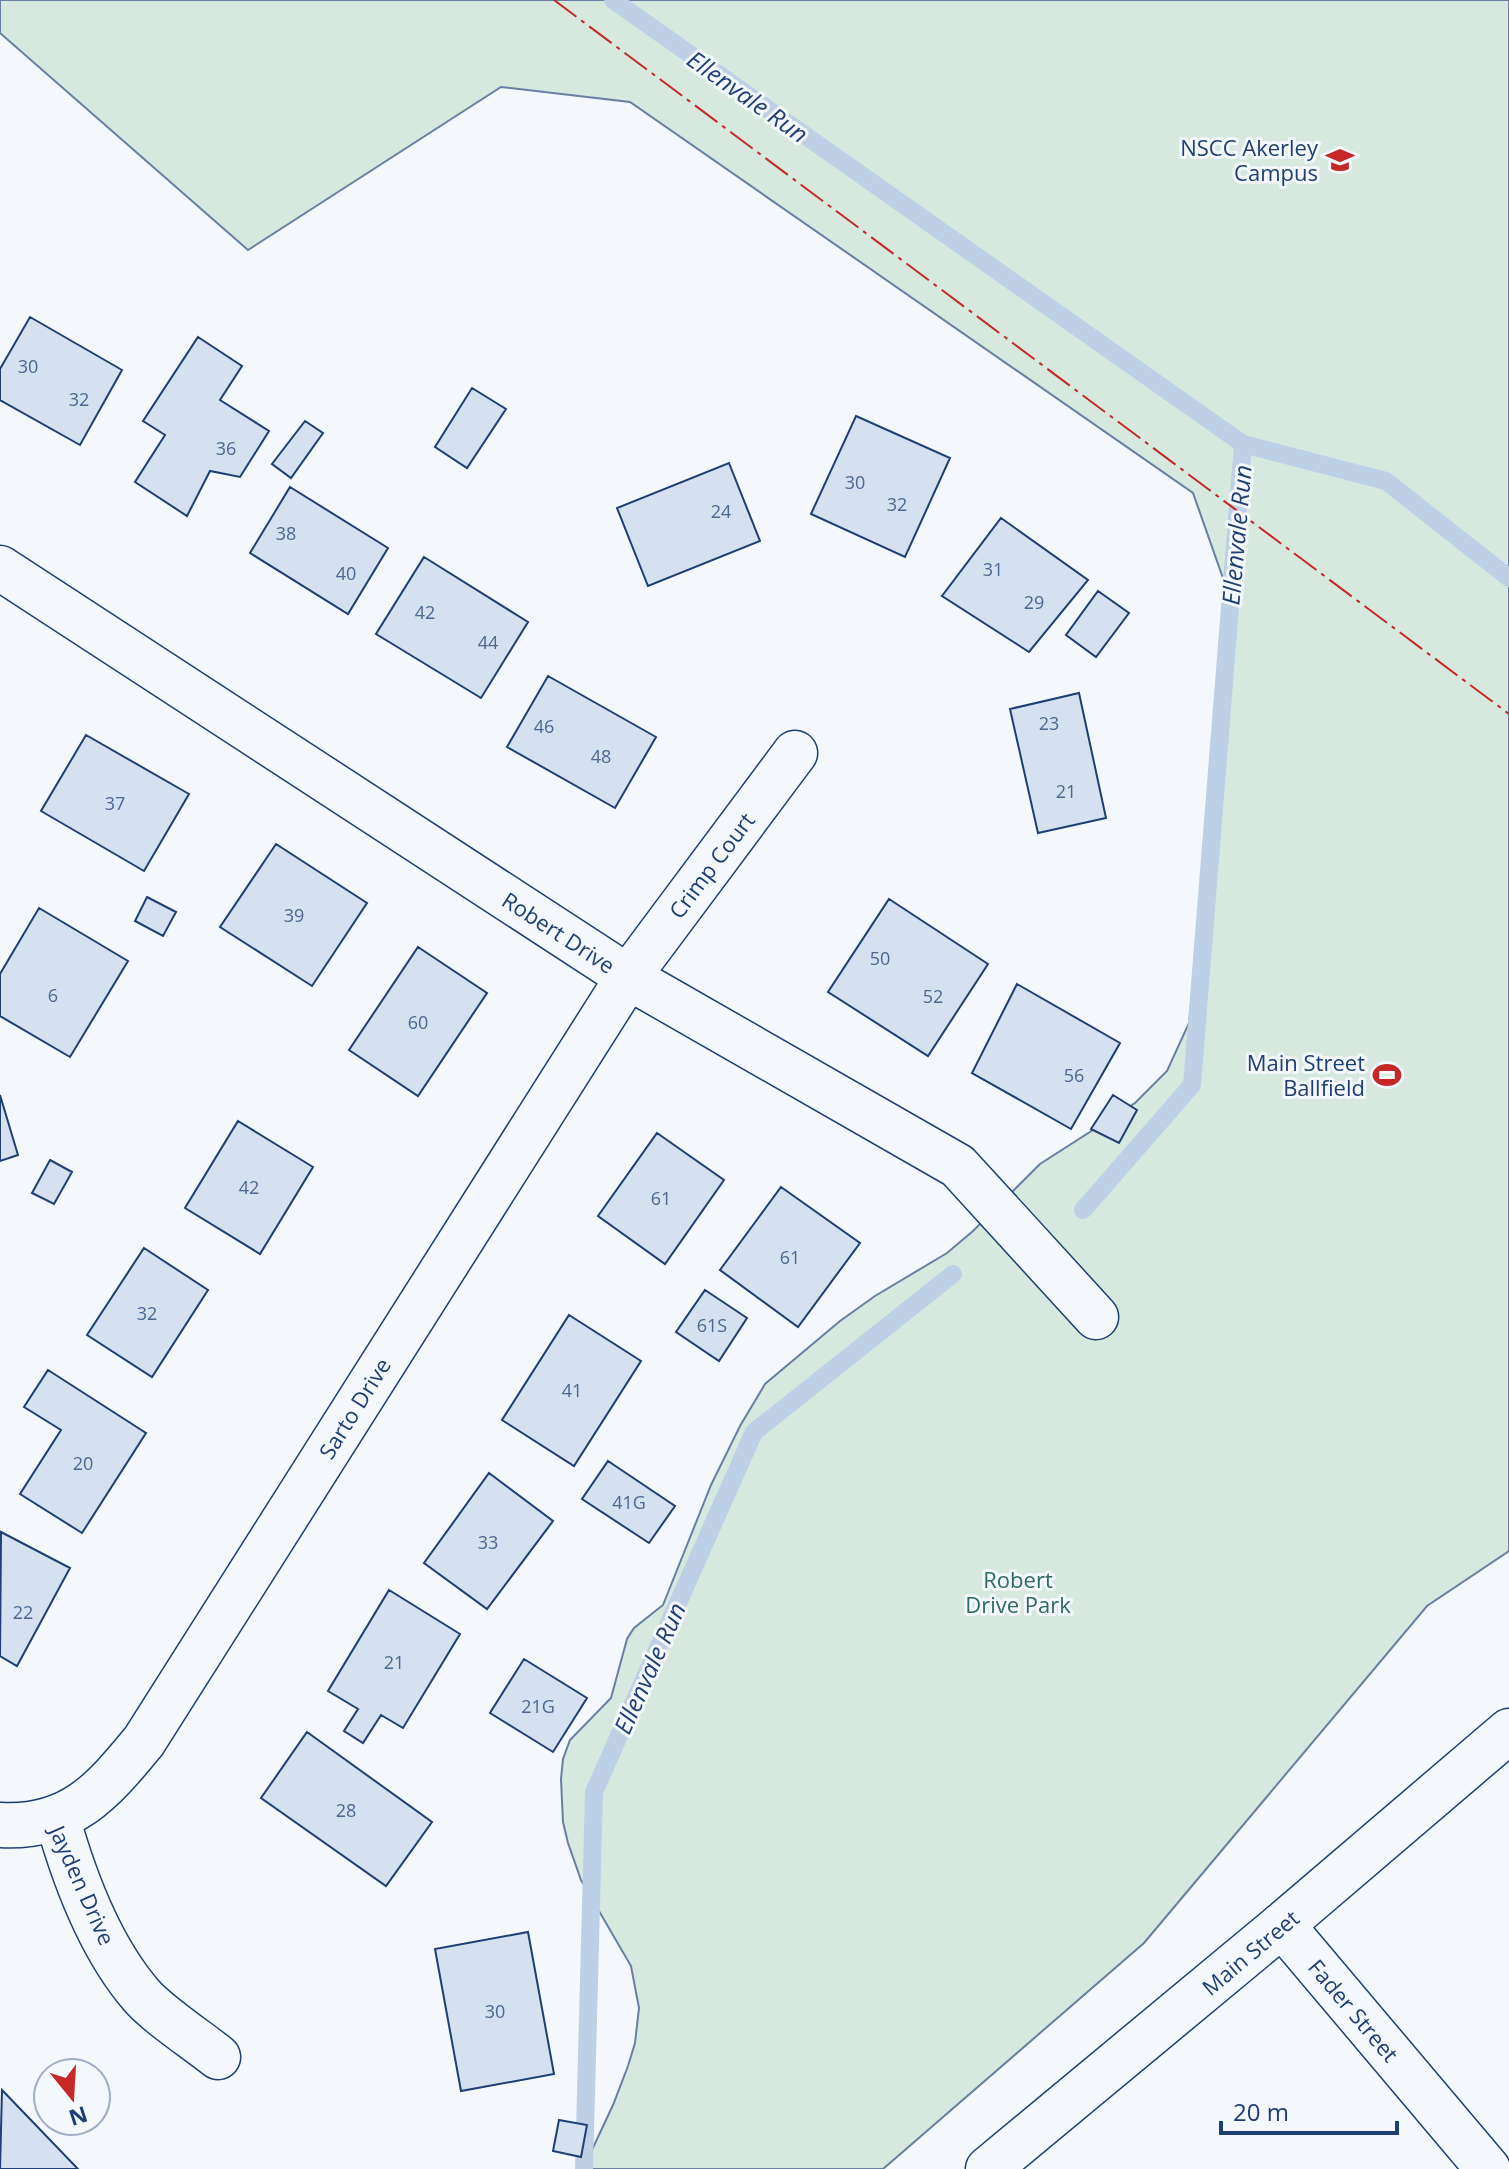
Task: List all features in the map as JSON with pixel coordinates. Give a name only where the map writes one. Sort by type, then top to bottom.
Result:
[{"type":"street","name":"Robert Drive","points":[[3,576],[628,977],[958,1166],[1096,1317]]},
{"type":"street","name":"Crimp Court","points":[[628,977],[795,753]]},
{"type":"street","name":"Sarto Drive","points":[[57,1817],[73,1812],[96,1796],[144,1741],[628,977]]},
{"type":"street","name":"Main Street","points":[[988,2169],[1282,1925],[1509,1731]]},
{"type":"street","name":"Jayden Drive","points":[[0,1825],[22,1826],[57,1817],[66,1850],[87,1901],[112,1951],[142,1996],[218,2057]]},
{"type":"street","name":"Fader Street","points":[[1282,1925],[1488,2169]]},
{"type":"green space","name":"Robert Drive Park","points":[[0,0],[1509,0],[1509,1551],[1427,1606],[1144,1943],[883,2169],[583,2169],[628,2066],[635,2043],[639,2008],[631,1966],[581,1880],[568,1843],[563,1822],[563,1759],[570,1740],[611,1698],[627,1639],[634,1628],[663,1605],[711,1485],[765,1384],[840,1321],[947,1253],[1040,1164],[1135,1103],[1167,1071],[1189,1023],[1203,886],[1228,716],[1227,600],[1224,581],[1193,493],[630,102],[501,87],[248,250],[0,33]]},
{"type":"building","points":[[30,317],[122,370],[80,445],[0,400],[0,369]]},
{"type":"building","points":[[198,337],[242,366],[220,400],[269,431],[240,477],[210,471],[187,516],[135,482],[165,435],[143,421]]},
{"type":"building","points":[[472,388],[506,409],[467,468],[435,447]]},
{"type":"building","points":[[856,416],[950,458],[905,557],[811,514]]},
{"type":"building","points":[[305,421],[323,433],[291,478],[272,464]]},
{"type":"building","points":[[729,463],[760,541],[648,586],[617,508]]},
{"type":"building","points":[[290,487],[388,548],[348,614],[250,553]]},
{"type":"building","points":[[1001,518],[1088,580],[1029,652],[942,596]]},
{"type":"building","points":[[424,557],[528,622],[481,698],[376,634]]},
{"type":"building","points":[[1098,591],[1129,613],[1096,657],[1066,635]]},
{"type":"building","points":[[548,676],[656,737],[615,808],[507,747]]},
{"type":"building","points":[[1079,693],[1106,818],[1038,833],[1010,709]]},
{"type":"building","points":[[86,735],[189,794],[144,871],[41,811]]},
{"type":"building","points":[[276,844],[367,903],[312,986],[220,927]]},
{"type":"building","points":[[147,897],[176,912],[163,936],[135,921]]},
{"type":"building","points":[[889,899],[988,964],[928,1056],[828,992]]},
{"type":"building","points":[[39,908],[128,961],[70,1057],[0,1016],[0,974]]},
{"type":"building","points":[[418,947],[487,993],[418,1096],[349,1050]]},
{"type":"building","points":[[1017,984],[1120,1043],[1071,1129],[972,1073]]},
{"type":"building","points":[[0,1095],[18,1155],[0,1161]]},
{"type":"building","points":[[1113,1095],[1137,1110],[1119,1143],[1091,1129]]},
{"type":"building","points":[[238,1121],[313,1167],[260,1254],[185,1208]]},
{"type":"building","points":[[657,1133],[724,1180],[665,1264],[598,1216]]},
{"type":"building","points":[[50,1160],[72,1172],[54,1204],[32,1193]]},
{"type":"building","points":[[781,1187],[860,1243],[798,1327],[720,1270]]},
{"type":"building","points":[[144,1248],[208,1290],[152,1377],[87,1335]]},
{"type":"building","points":[[705,1290],[747,1318],[719,1361],[676,1332]]},
{"type":"building","points":[[569,1315],[641,1361],[574,1466],[502,1420]]},
{"type":"building","points":[[48,1370],[146,1433],[82,1533],[20,1494],[61,1430],[24,1407]]},
{"type":"building","points":[[608,1461],[675,1506],[649,1543],[582,1499]]},
{"type":"building","points":[[489,1473],[553,1521],[487,1609],[424,1563]]},
{"type":"building","points":[[1,1532],[70,1568],[17,1666],[0,1656]]},
{"type":"building","points":[[389,1590],[460,1634],[403,1728],[381,1715],[363,1743],[344,1731],[358,1709],[328,1691]]},
{"type":"building","points":[[524,1659],[587,1698],[553,1752],[490,1713]]},
{"type":"building","points":[[307,1732],[432,1822],[386,1886],[261,1798]]},
{"type":"building","points":[[528,1932],[554,2074],[461,2091],[435,1949]]},
{"type":"building","points":[[2,2090],[32,2121],[32,2137],[47,2137],[78,2169],[0,2169]]},
{"type":"building","points":[[559,2120],[587,2125],[581,2157],[553,2151]]},
{"type":"waterway","name":"Ellenvale Run","points":[[613,0],[1243,444],[1192,1085],[1083,1210]]},
{"type":"waterway","points":[[1243,444],[1386,481],[1509,578]]},
{"type":"waterway","name":"Ellenvale Run","points":[[584,2169],[594,1792],[754,1432],[953,1274]]},
{"type":"power","points":[[554,0],[1509,714]]},
{"type":"place","name":"NSCC Akerley Campus","points":[[1340,160]]},
{"type":"place","name":"Main Street Ballfield","points":[[1387,1075]]}]
